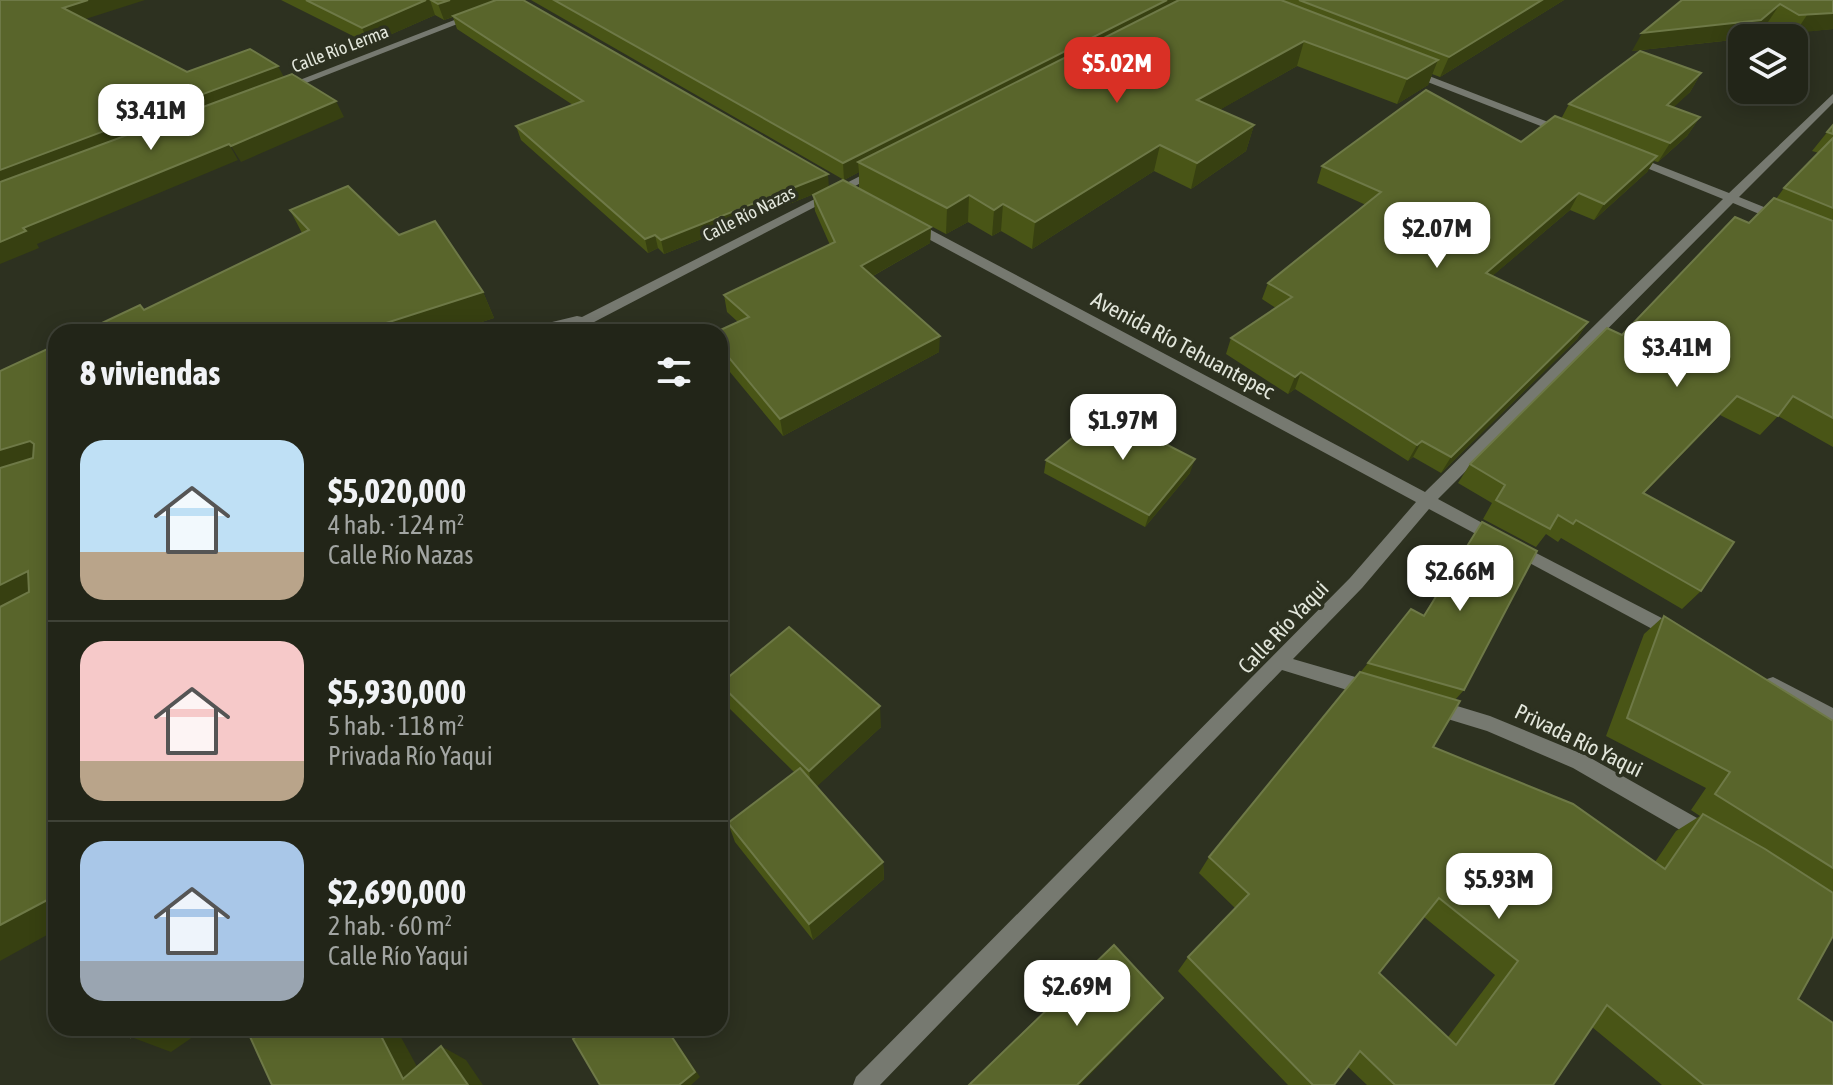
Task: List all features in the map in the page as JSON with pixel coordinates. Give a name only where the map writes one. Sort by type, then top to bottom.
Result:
[{"type":"street","points":[[516,0],[532,8]]},
{"type":"street","name":"Calle Río Lerma","points":[[272,93],[516,0]]},
{"type":"street","points":[[1405,70],[1583,140]]},
{"type":"street","name":"Calle Río Yaqui","points":[[864,1085],[1356,583],[1426,501],[1833,97]]},
{"type":"street","points":[[1613,151],[1789,222]]},
{"type":"street","name":"Calle Río Nazas","points":[[578,324],[886,166]]},
{"type":"street","points":[[830,180],[858,195]]},
{"type":"street","name":"Avenida Río Tehuantepec","points":[[899,218],[1693,642]]},
{"type":"street","points":[[560,324],[593,316]]},
{"type":"street","points":[[1279,662],[1385,693]]},
{"type":"street","points":[[1763,680],[1833,717]]},
{"type":"street","name":"Privada Río Yaqui","points":[[1415,702],[1490,724],[1580,762],[1717,841]]},
{"type":"building","points":[[0,0],[88,0],[63,8],[187,72],[250,49],[278,66],[0,170]]},
{"type":"building","points":[[306,0],[426,0],[362,28]]},
{"type":"building","points":[[496,0],[523,0],[828,174],[661,240],[655,235],[645,239],[516,126],[583,101],[453,16]]},
{"type":"building","points":[[554,0],[1167,0],[843,163]]},
{"type":"building","points":[[1179,0],[1281,0],[1438,60],[1407,79],[1304,41],[1197,100],[1254,125],[1197,163],[1160,145],[1035,222],[1003,204],[994,210],[969,195],[947,208],[858,162]]},
{"type":"building","points":[[1299,0],[1542,0],[1449,57]]},
{"type":"building","points":[[1682,0],[1833,0],[1833,13],[1799,15],[1780,4],[1761,20],[1642,33]]},
{"type":"building","points":[[1640,51],[1701,73],[1667,105],[1700,117],[1670,143],[1569,104]]},
{"type":"building","points":[[292,74],[336,101],[23,228],[26,231],[0,242],[0,182]]},
{"type":"building","points":[[1426,90],[1521,142],[1555,116],[1657,156],[1604,204],[1579,193],[1486,273],[1588,322],[1451,457],[1422,441],[1417,445],[1301,372],[1295,377],[1231,338],[1292,297],[1268,283],[1381,192],[1322,166]]},
{"type":"building","points":[[1833,138],[1833,208],[1784,188]]},
{"type":"building","points":[[843,180],[931,227],[861,266],[940,336],[780,419],[728,357],[728,327],[749,317],[724,295],[835,242],[813,195]]},
{"type":"building","points":[[348,186],[399,235],[435,221],[483,292],[383,324],[100,324],[140,305],[144,310],[309,230],[290,210]]},
{"type":"building","points":[[1774,198],[1833,221],[1833,418],[1793,396],[1778,416],[1737,396],[1643,493],[1734,542],[1701,591],[1576,520],[1573,524],[1558,515],[1550,529],[1496,500],[1505,485],[1470,464],[1607,328],[1622,335],[1735,217],[1749,223]]},
{"type":"building","points":[[48,349],[48,900],[0,925],[0,607],[29,592],[28,571],[0,585],[0,468],[33,458],[34,444],[30,441],[0,450],[0,371]]},
{"type":"building","points":[[1103,412],[1195,459],[1149,515],[1046,460]]},
{"type":"building","points":[[1482,522],[1537,551],[1464,690],[1368,663],[1411,609],[1424,616]]},
{"type":"building","points":[[1664,616],[1833,721],[1833,868],[1715,794],[1730,772],[1627,718]]},
{"type":"building","points":[[789,627],[880,706],[809,771],[728,692],[728,677]]},
{"type":"building","points":[[1360,672],[1460,701],[1433,747],[1573,804],[1665,869],[1703,814],[1833,893],[1833,936],[1798,999],[1833,1023],[1833,1085],[1704,1085],[1607,1005],[1553,1085],[1395,1085],[1360,1051],[1334,1085],[1313,1085],[1188,957],[1249,894],[1209,857]],"holes":[[[1439,898],[1518,961],[1456,1045],[1379,973]]]},
{"type":"building","points":[[800,768],[883,862],[809,924],[728,823]]},
{"type":"building","points":[[1114,945],[1163,998],[1077,1085],[969,1085]]},
{"type":"building","points":[[250,1036],[381,1036],[403,1079],[441,1046],[468,1085],[272,1085]]},
{"type":"building","points":[[577,1036],[671,1036],[695,1072],[679,1085],[600,1085],[573,1039]]}]
